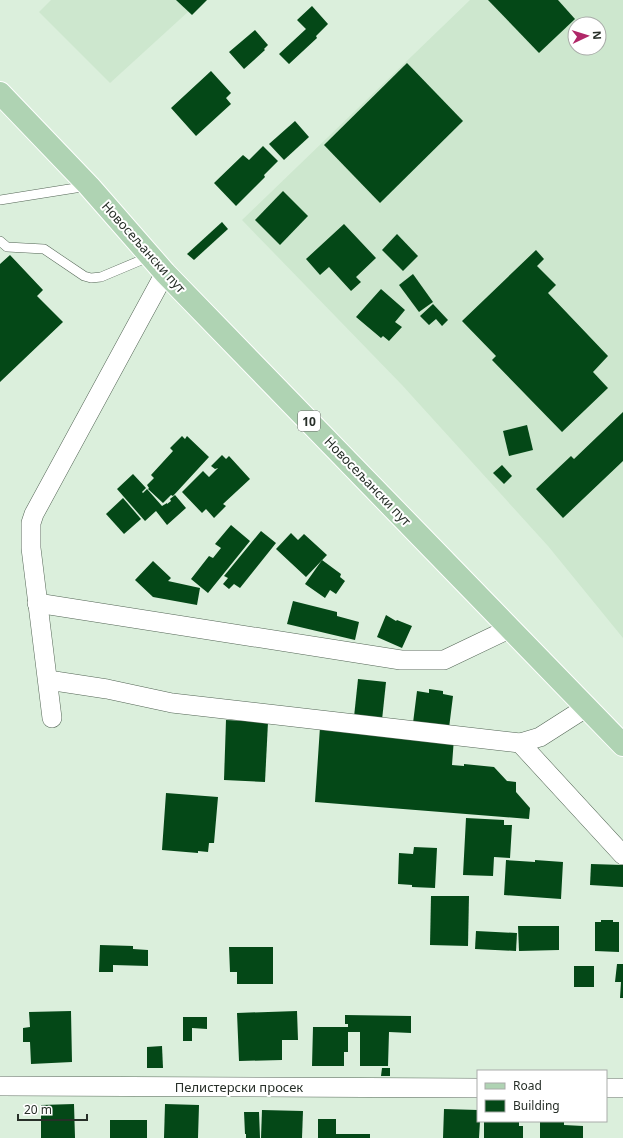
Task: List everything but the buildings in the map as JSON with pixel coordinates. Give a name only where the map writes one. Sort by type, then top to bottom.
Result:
[{"type":"main road","name":"Новосељански пут","points":[[0,93],[89,186],[165,273],[623,745]]},
{"type":"street","points":[[52,718],[30,548],[31,522],[165,273]]},
{"type":"street","points":[[37,603],[402,660],[444,660],[511,628]]},
{"type":"street","points":[[48,680],[106,689],[172,703],[520,743],[540,736],[587,707]]},
{"type":"street","points":[[520,743],[623,855]]},
{"type":"street","name":"Пелистерски просек","points":[[0,1086],[477,1088]]},
{"type":"street","points":[[607,1088],[623,1088]]},
{"type":"lane","points":[[0,200],[89,186]]},
{"type":"lane","points":[[0,241],[7,246],[44,249],[84,276],[91,278],[101,277],[150,256]]},
{"type":"shaded area","points":[[51,0],[201,0],[110,83],[39,12]]},
{"type":"shaded area","points":[[470,0],[623,0],[623,638],[548,546],[402,385],[242,220]]}]
